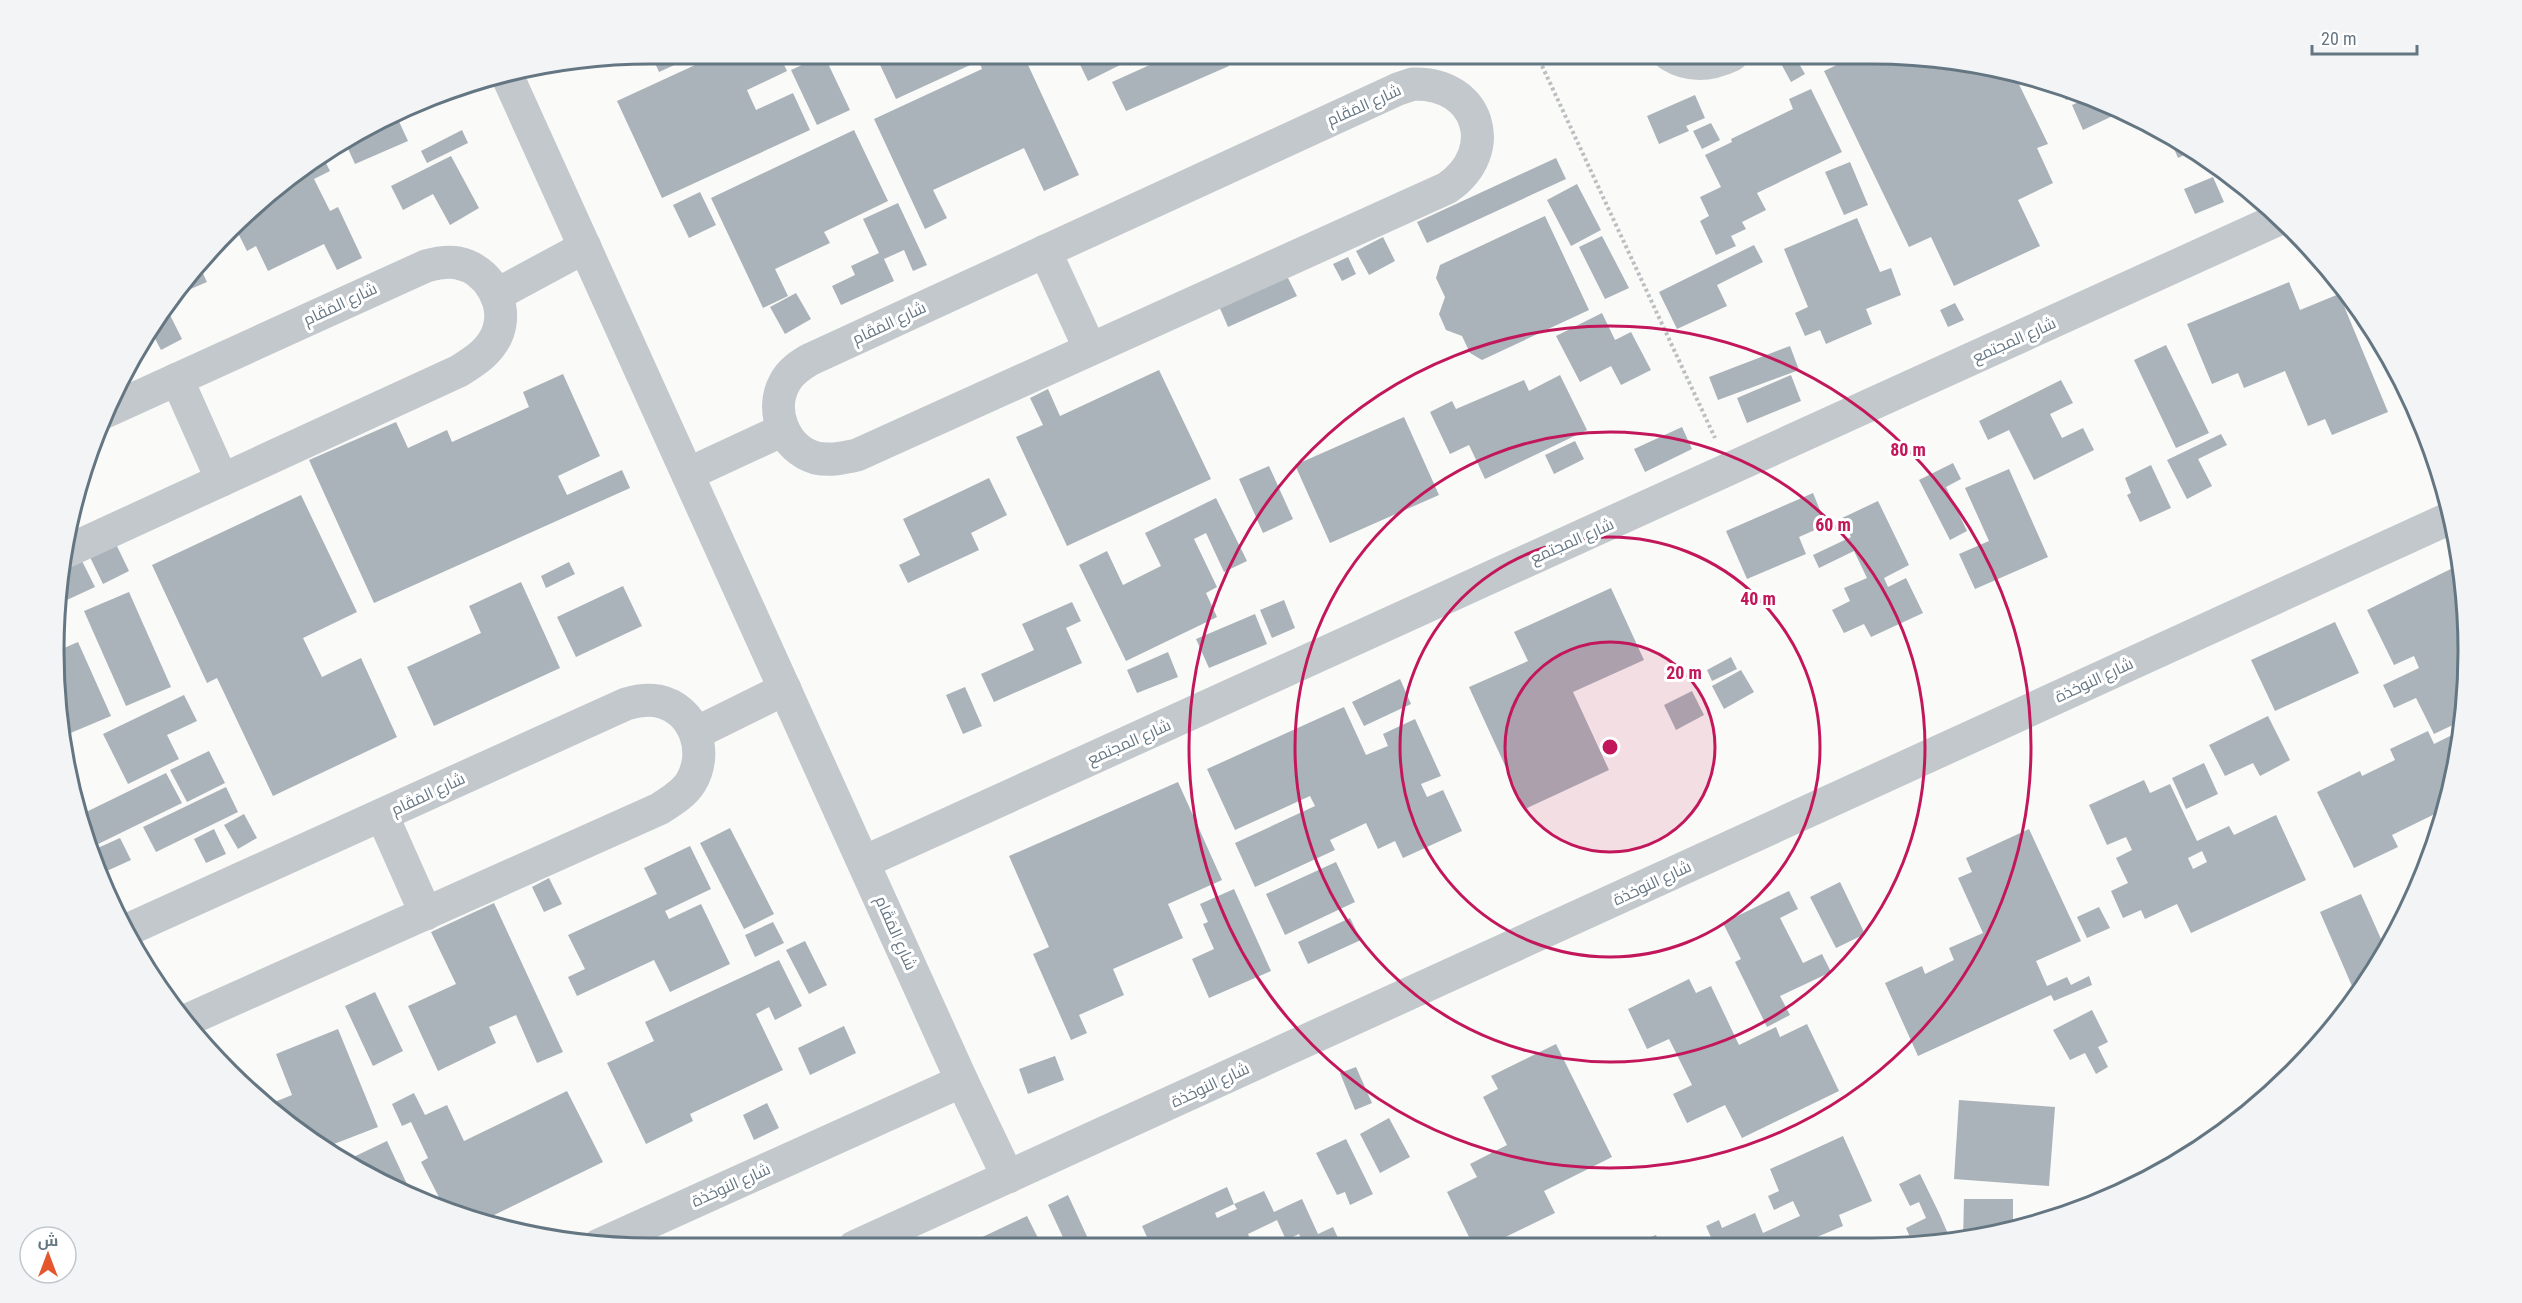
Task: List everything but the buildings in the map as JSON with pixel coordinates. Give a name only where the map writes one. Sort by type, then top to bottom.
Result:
[{"type":"street","name":"شارع المَقَام","points":[[510,82],[962,1081],[1008,1177]]},
{"type":"street","name":"شارع المَقَام","points":[[1413,84],[1429,84],[1458,95],[1468,107],[1475,122],[1478,137],[1473,160],[1460,179],[1447,188],[1090,349],[857,455],[829,459],[815,458],[791,442],[783,430],[778,414],[779,398],[785,382],[795,369],[809,360],[1398,89],[1413,84]]},
{"type":"street","name":"شارع المجتمع","points":[[864,862],[2271,222]]},
{"type":"street","points":[[74,548],[459,371],[477,360],[490,347],[498,331],[501,313],[496,294],[585,247]]},
{"type":"street","points":[[1045,251],[1090,349]]},
{"type":"street","name":"شارع المَقَام","points":[[119,406],[426,266],[442,262],[467,266],[488,280],[496,294]]},
{"type":"street","points":[[177,379],[222,480]]},
{"type":"street","points":[[688,474],[783,430]]},
{"type":"street","name":"شارع النوخذة","points":[[874,1238],[2442,522]]},
{"type":"street","points":[[193,1018],[659,809],[690,785],[698,769],[700,750],[696,733],[785,689]]},
{"type":"street","name":"شارع المَقَام","points":[[134,927],[626,704],[642,700],[659,701],[674,707],[687,718],[696,733]]},
{"type":"street","name":"شارع المَقَام","points":[[382,814],[426,914]]},
{"type":"street","name":"شارع النوخذة","points":[[616,1237],[962,1081]]},
{"type":"path","points":[[1541,64],[1730,469]]}]
